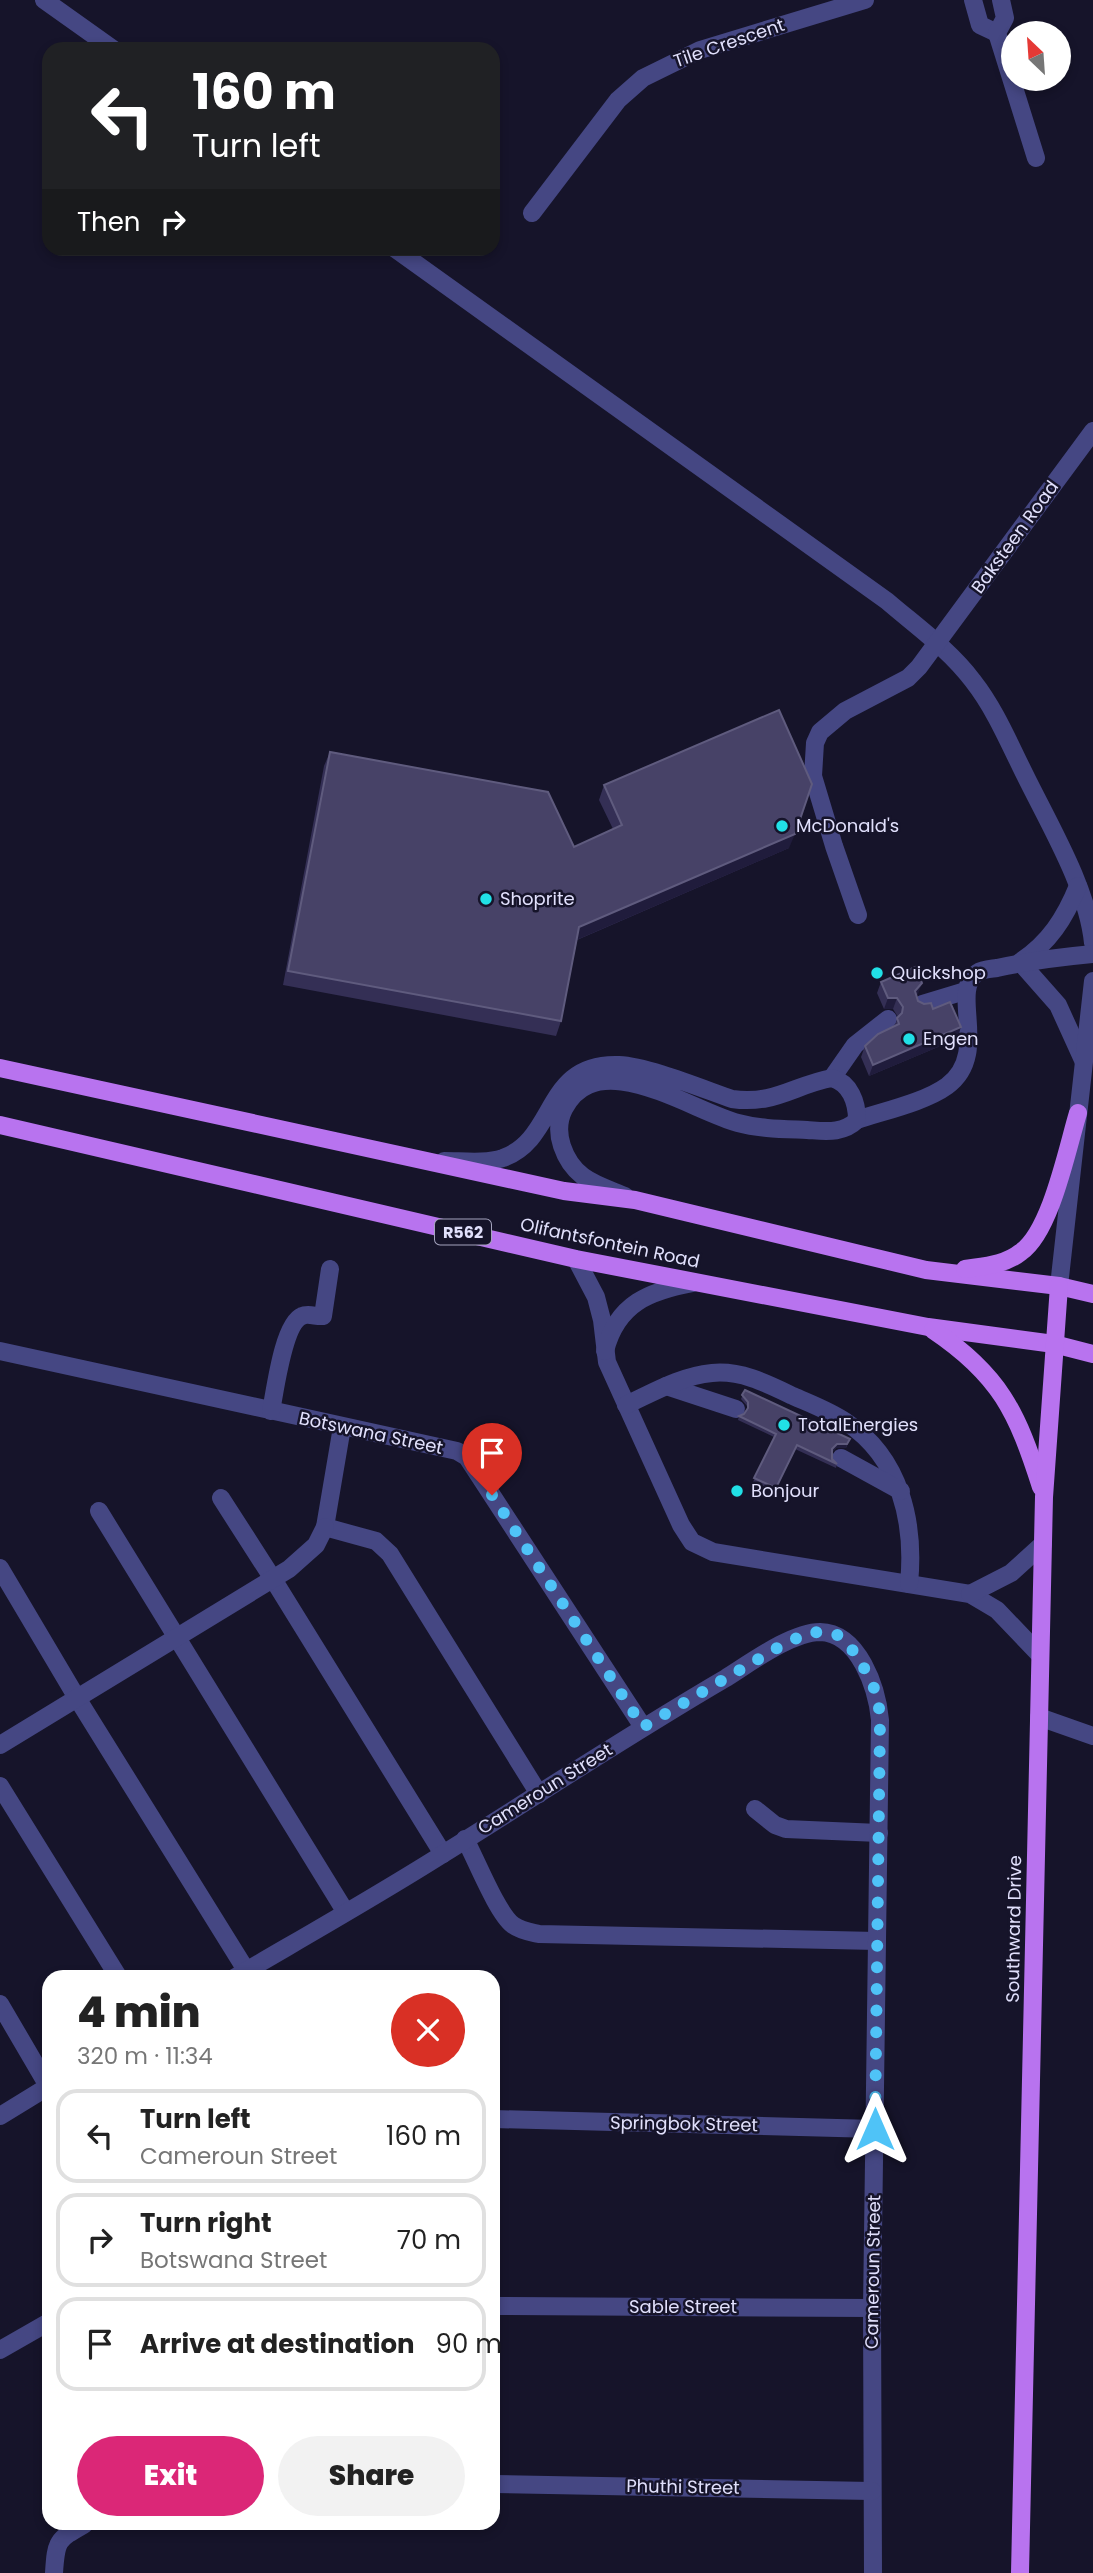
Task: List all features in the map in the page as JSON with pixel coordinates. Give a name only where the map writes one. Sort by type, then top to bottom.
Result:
[{"type":"main road","points":[[0,1068],[564,1191],[635,1200],[926,1270],[1059,1286],[1093,1294]]},
{"type":"main road","points":[[926,1270],[961,1269],[1004,1262],[1021,1253],[1033,1242],[1043,1224],[1078,1113]]},
{"type":"main road","name":"Olifantsfontein Road","points":[[0,1125],[576,1259],[928,1327],[1054,1344],[1093,1354]]},
{"type":"main road","name":"Southward Drive","points":[[1020,2573],[1044,1497],[1059,1286]]},
{"type":"main road","points":[[928,1327],[972,1359],[1003,1395],[1028,1450],[1044,1497]]},
{"type":"street","name":"Tile Crescent","points":[[532,213],[618,100],[643,78],[700,50],[865,0]]},
{"type":"street","points":[[973,0],[980,25],[998,33]]},
{"type":"street","points":[[1001,0],[1005,18],[998,33],[1037,158]]},
{"type":"street","points":[[50,2],[104,42]]},
{"type":"street","points":[[405,256],[887,601],[938,644],[972,679],[991,708],[1078,886],[1088,911],[1093,943]]},
{"type":"street","name":"Baksteen Road","points":[[858,915],[813,776],[815,743],[820,732],[845,710],[908,678],[938,644],[1093,430]]},
{"type":"street","points":[[1020,962],[1047,941],[1068,910],[1078,886]]},
{"type":"street","points":[[635,1200],[583,1178],[573,1170],[560,1141],[559,1123],[565,1106],[583,1089],[599,1082],[633,1082],[729,1120],[755,1127],[832,1131],[846,1128],[857,1120],[940,1090],[958,1075],[966,1060],[970,1026],[965,991],[969,981],[980,971],[1020,962],[1093,954]]},
{"type":"street","points":[[1020,962],[1058,1004],[1084,1063]]},
{"type":"street","points":[[1059,1286],[1093,981]]},
{"type":"street","points":[[922,1004],[965,991]]},
{"type":"street","points":[[832,1078],[855,1045],[888,1019]]},
{"type":"street","points":[[421,1161],[482,1161],[512,1154],[532,1137],[561,1088],[578,1075],[596,1067],[617,1065],[635,1067],[732,1099],[755,1101],[832,1078],[841,1081],[850,1090],[857,1120]]},
{"type":"street","points":[[576,1259],[592,1286],[599,1308],[604,1355],[681,1525],[692,1542],[713,1552],[970,1594],[997,1610],[1040,1655]]},
{"type":"street","points":[[271,1411],[289,1330],[298,1317],[323,1316],[330,1269]]},
{"type":"street","points":[[604,1355],[615,1327],[634,1303],[658,1290],[693,1283]]},
{"type":"street","name":"Botswana Street","points":[[0,1351],[457,1451],[467,1457],[643,1727]]},
{"type":"street","points":[[626,1405],[666,1386],[713,1373],[751,1378],[833,1414],[860,1433],[879,1454],[901,1491],[912,1543],[909,1584]]},
{"type":"street","points":[[666,1386],[736,1409]]},
{"type":"street","points":[[0,1745],[178,1638],[304,1558],[316,1545],[325,1527],[342,1427]]},
{"type":"street","points":[[841,1458],[901,1491]]},
{"type":"street","points":[[221,1498],[443,1854]]},
{"type":"street","points":[[99,1511],[345,1911]]},
{"type":"street","points":[[325,1527],[376,1541],[390,1554],[539,1794]]},
{"type":"street","points":[[970,1594],[1010,1573],[1043,1544]]},
{"type":"street","points":[[0,1569],[238,1970]]},
{"type":"street","name":"Cameroun Street","points":[[247,1970],[443,1854],[643,1727],[777,1648],[807,1633],[836,1634],[847,1643],[860,1660],[878,1696],[880,1720],[872,2308],[873,2573]]},
{"type":"street","points":[[1039,1717],[1093,1736]]},
{"type":"street","points":[[0,1786],[114,1970]]},
{"type":"street","points":[[755,1809],[775,1825],[786,1829],[878,1833]]},
{"type":"street","points":[[465,1839],[503,1913],[512,1924],[522,1930],[539,1934],[877,1941]]},
{"type":"street","points":[[0,2004],[42,2074]]},
{"type":"street","points":[[0,2116],[42,2090]]},
{"type":"street","name":"Springbok Street","points":[[500,2119],[875,2129]]},
{"type":"street","name":"Sable Street","points":[[500,2306],[872,2308]]},
{"type":"street","points":[[0,2350],[42,2326]]},
{"type":"street","name":"Phuthi Street","points":[[500,2484],[872,2491]]},
{"type":"street","points":[[54,2573],[56,2545],[76,2530]]},
{"type":"building","name":"Shoprite","points":[[779,710],[812,784],[795,834],[579,927],[561,1021],[288,971],[330,752],[548,792],[574,847],[622,825],[604,785]]},
{"type":"building","points":[[915,967],[922,983],[915,991],[918,1001],[931,1003],[933,1009],[950,1002],[961,1027],[873,1065],[865,1046],[878,1034],[899,1024],[897,1018],[903,1007],[897,998],[888,998],[881,982]]},
{"type":"building","points":[[745,1390],[850,1439],[847,1444],[837,1444],[832,1449],[832,1459],[837,1464],[797,1445],[776,1488],[754,1478],[776,1434],[739,1416],[748,1408],[748,1402],[742,1395]]},
{"type":"place","name":"McDonald's","points":[[782,826]]},
{"type":"place","name":"Shoprite","points":[[486,899]]},
{"type":"place","name":"Quickshop","points":[[877,973]]},
{"type":"place","name":"Engen","points":[[909,1039]]},
{"type":"place","name":"TotalEnergies","points":[[784,1425]]},
{"type":"place","name":"Bonjour","points":[[737,1491]]},
{"type":"route","points":[[492,1495],[643,1727],[807,1633],[836,1634],[860,1660],[878,1696],[880,1720],[875,2129]]}]
